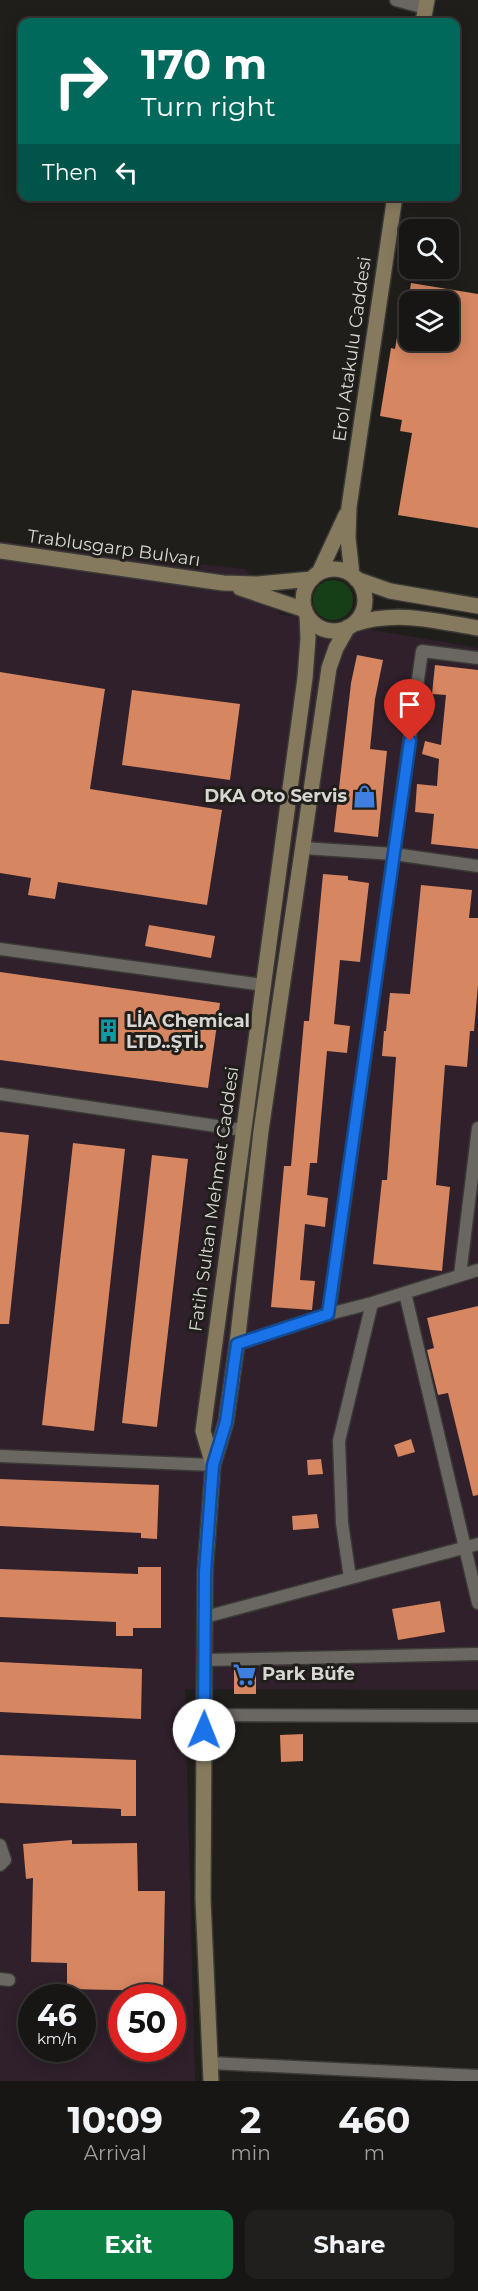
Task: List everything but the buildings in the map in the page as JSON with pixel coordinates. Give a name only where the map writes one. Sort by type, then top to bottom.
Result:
[{"type":"main road","name":"Erol Atakulu Caddesi","points":[[349,507],[394,201]]},
{"type":"main road","points":[[349,507],[304,594],[306,613],[321,628],[339,630],[383,616],[418,618],[478,628]]},
{"type":"main road","points":[[349,507],[348,538],[354,577],[361,585],[365,602],[363,610],[351,626]]},
{"type":"main road","name":"Trablusgarp Bulvarı","points":[[0,551],[223,583],[258,584],[315,576]]},
{"type":"main road","points":[[315,576],[336,569],[390,591],[478,606]]},
{"type":"main road","name":"Trablusgarp Bulvarı","points":[[223,583],[306,613]]},
{"type":"main road","name":"Fatih Sultan Mehmet Caddesi","points":[[213,1465],[203,1431],[304,678],[308,638],[306,613]]},
{"type":"main road","name":"Fatih Sultan Mehmet Caddesi","points":[[212,2081],[203,1899],[205,1572],[213,1465],[226,1422],[261,1131],[329,668],[336,648],[351,626]]},
{"type":"main road","points":[[282,846],[303,848]]},
{"type":"main road","points":[[243,1130],[261,1131]]},
{"type":"main road","points":[[214,1341],[237,1344]]},
{"type":"street","points":[[396,0],[425,10]]},
{"type":"street","points":[[328,1314],[422,651],[478,658]]},
{"type":"street","points":[[303,848],[394,854],[478,866]]},
{"type":"street","points":[[0,949],[262,985]]},
{"type":"street","points":[[0,1094],[243,1130]]},
{"type":"street","points":[[460,1275],[478,1128]]},
{"type":"street","points":[[237,1344],[328,1314],[372,1303],[478,1270]]},
{"type":"street","points":[[405,1293],[478,1603]]},
{"type":"street","points":[[350,1578],[342,1523],[339,1441],[372,1303]]},
{"type":"street","points":[[0,1456],[213,1465]]},
{"type":"street","points":[[205,1617],[478,1544]]},
{"type":"street","points":[[205,1660],[478,1654]]},
{"type":"street","points":[[204,1715],[478,1716]]},
{"type":"street","points":[[0,1845],[5,1860],[0,1865]]},
{"type":"street","points":[[211,2063],[478,2076]]},
{"type":"shaded area","points":[[0,541],[245,569],[280,614],[478,648],[478,1690],[185,1689],[195,2081],[0,2081]]},
{"type":"green space","points":[[333,580],[347,586],[353,600],[347,614],[333,620],[319,614],[313,600],[319,586]]},
{"type":"place","name":"DKA Oto Servis","points":[[365,796]]},
{"type":"place","name":"LİA Chemical LTD..ŞTİ.","points":[[108,1031]]},
{"type":"place","name":"Park Büfe","points":[[244,1674]]},
{"type":"route","points":[[204,1730],[205,1572],[213,1465],[226,1422],[237,1344],[328,1314],[410,741]]}]
